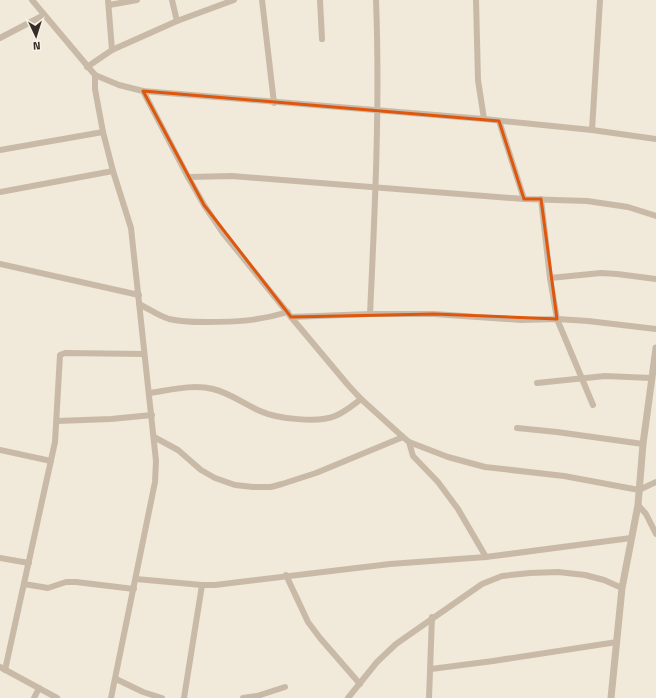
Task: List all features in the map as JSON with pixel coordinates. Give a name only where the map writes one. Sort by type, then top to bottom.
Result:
[{"type":"street","points":[[32,0],[95,75],[119,85],[144,91],[274,103],[484,119],[592,130],[656,139]]},
{"type":"street","points":[[112,50],[108,3],[137,0]]},
{"type":"street","points":[[172,0],[177,21]]},
{"type":"street","points":[[88,67],[112,50],[177,21],[234,0]]},
{"type":"street","points":[[262,0],[274,103]]},
{"type":"street","points":[[320,0],[322,39]]},
{"type":"street","points":[[370,314],[376,188],[378,45],[376,0]]},
{"type":"street","points":[[476,0],[478,80],[484,119]]},
{"type":"street","points":[[592,130],[600,0]]},
{"type":"street","points":[[0,38],[44,15]]},
{"type":"street","points":[[95,75],[96,95],[112,171],[131,228],[156,461],[155,482],[111,698]]},
{"type":"street","points":[[144,91],[188,177],[204,205],[223,233],[289,315],[361,399],[409,442],[485,467],[564,476],[639,490],[656,482]]},
{"type":"street","points":[[499,121],[524,199]]},
{"type":"street","points":[[0,150],[103,132]]},
{"type":"street","points":[[0,192],[112,171]]},
{"type":"street","points":[[188,177],[232,176],[524,199],[594,202],[628,207],[656,216]]},
{"type":"street","points":[[541,199],[550,278],[557,319],[593,405]]},
{"type":"street","points":[[0,264],[139,295]]},
{"type":"street","points":[[550,278],[617,274],[656,279]]},
{"type":"street","points":[[140,304],[169,319],[186,322],[243,322],[289,315],[434,314],[521,320],[557,319],[588,321],[656,329]]},
{"type":"street","points":[[611,698],[622,588],[638,505],[643,444],[656,348]]},
{"type":"street","points":[[57,698],[3,669],[29,563],[55,442],[59,358],[60,355],[65,353],[144,354]]},
{"type":"street","points":[[537,383],[605,376],[651,378]]},
{"type":"street","points":[[149,393],[191,388],[214,389],[244,402],[260,412],[301,419],[323,419],[335,416],[361,399]]},
{"type":"street","points":[[56,421],[111,419],[152,415]]},
{"type":"street","points":[[517,428],[643,444]]},
{"type":"street","points":[[154,437],[178,450],[200,470],[215,478],[235,485],[272,487],[316,473],[403,437]]},
{"type":"street","points":[[409,442],[413,456],[438,482],[458,509],[486,557]]},
{"type":"street","points":[[0,450],[50,461]]},
{"type":"street","points":[[638,505],[646,514],[656,534]]},
{"type":"street","points":[[136,579],[202,585],[240,582],[286,575],[390,564],[486,557],[631,538]]},
{"type":"street","points":[[0,558],[29,563]]},
{"type":"street","points":[[348,698],[377,662],[396,644],[432,617],[482,584],[502,576],[558,572],[585,574],[622,588]]},
{"type":"street","points":[[286,575],[308,622],[333,654],[360,684]]},
{"type":"street","points":[[24,584],[48,588],[66,582],[76,582],[134,588]]},
{"type":"street","points":[[184,698],[202,585]]},
{"type":"street","points":[[429,698],[432,617]]},
{"type":"street","points":[[431,669],[617,642]]},
{"type":"street","points":[[116,679],[143,692],[162,698]]},
{"type":"street","points":[[243,698],[257,696],[286,687]]},
{"type":"street","points":[[34,698],[39,688]]},
{"type":"highlighted area","points":[[143,91],[499,121],[524,199],[541,199],[557,319],[434,314],[291,317],[204,205]]}]
